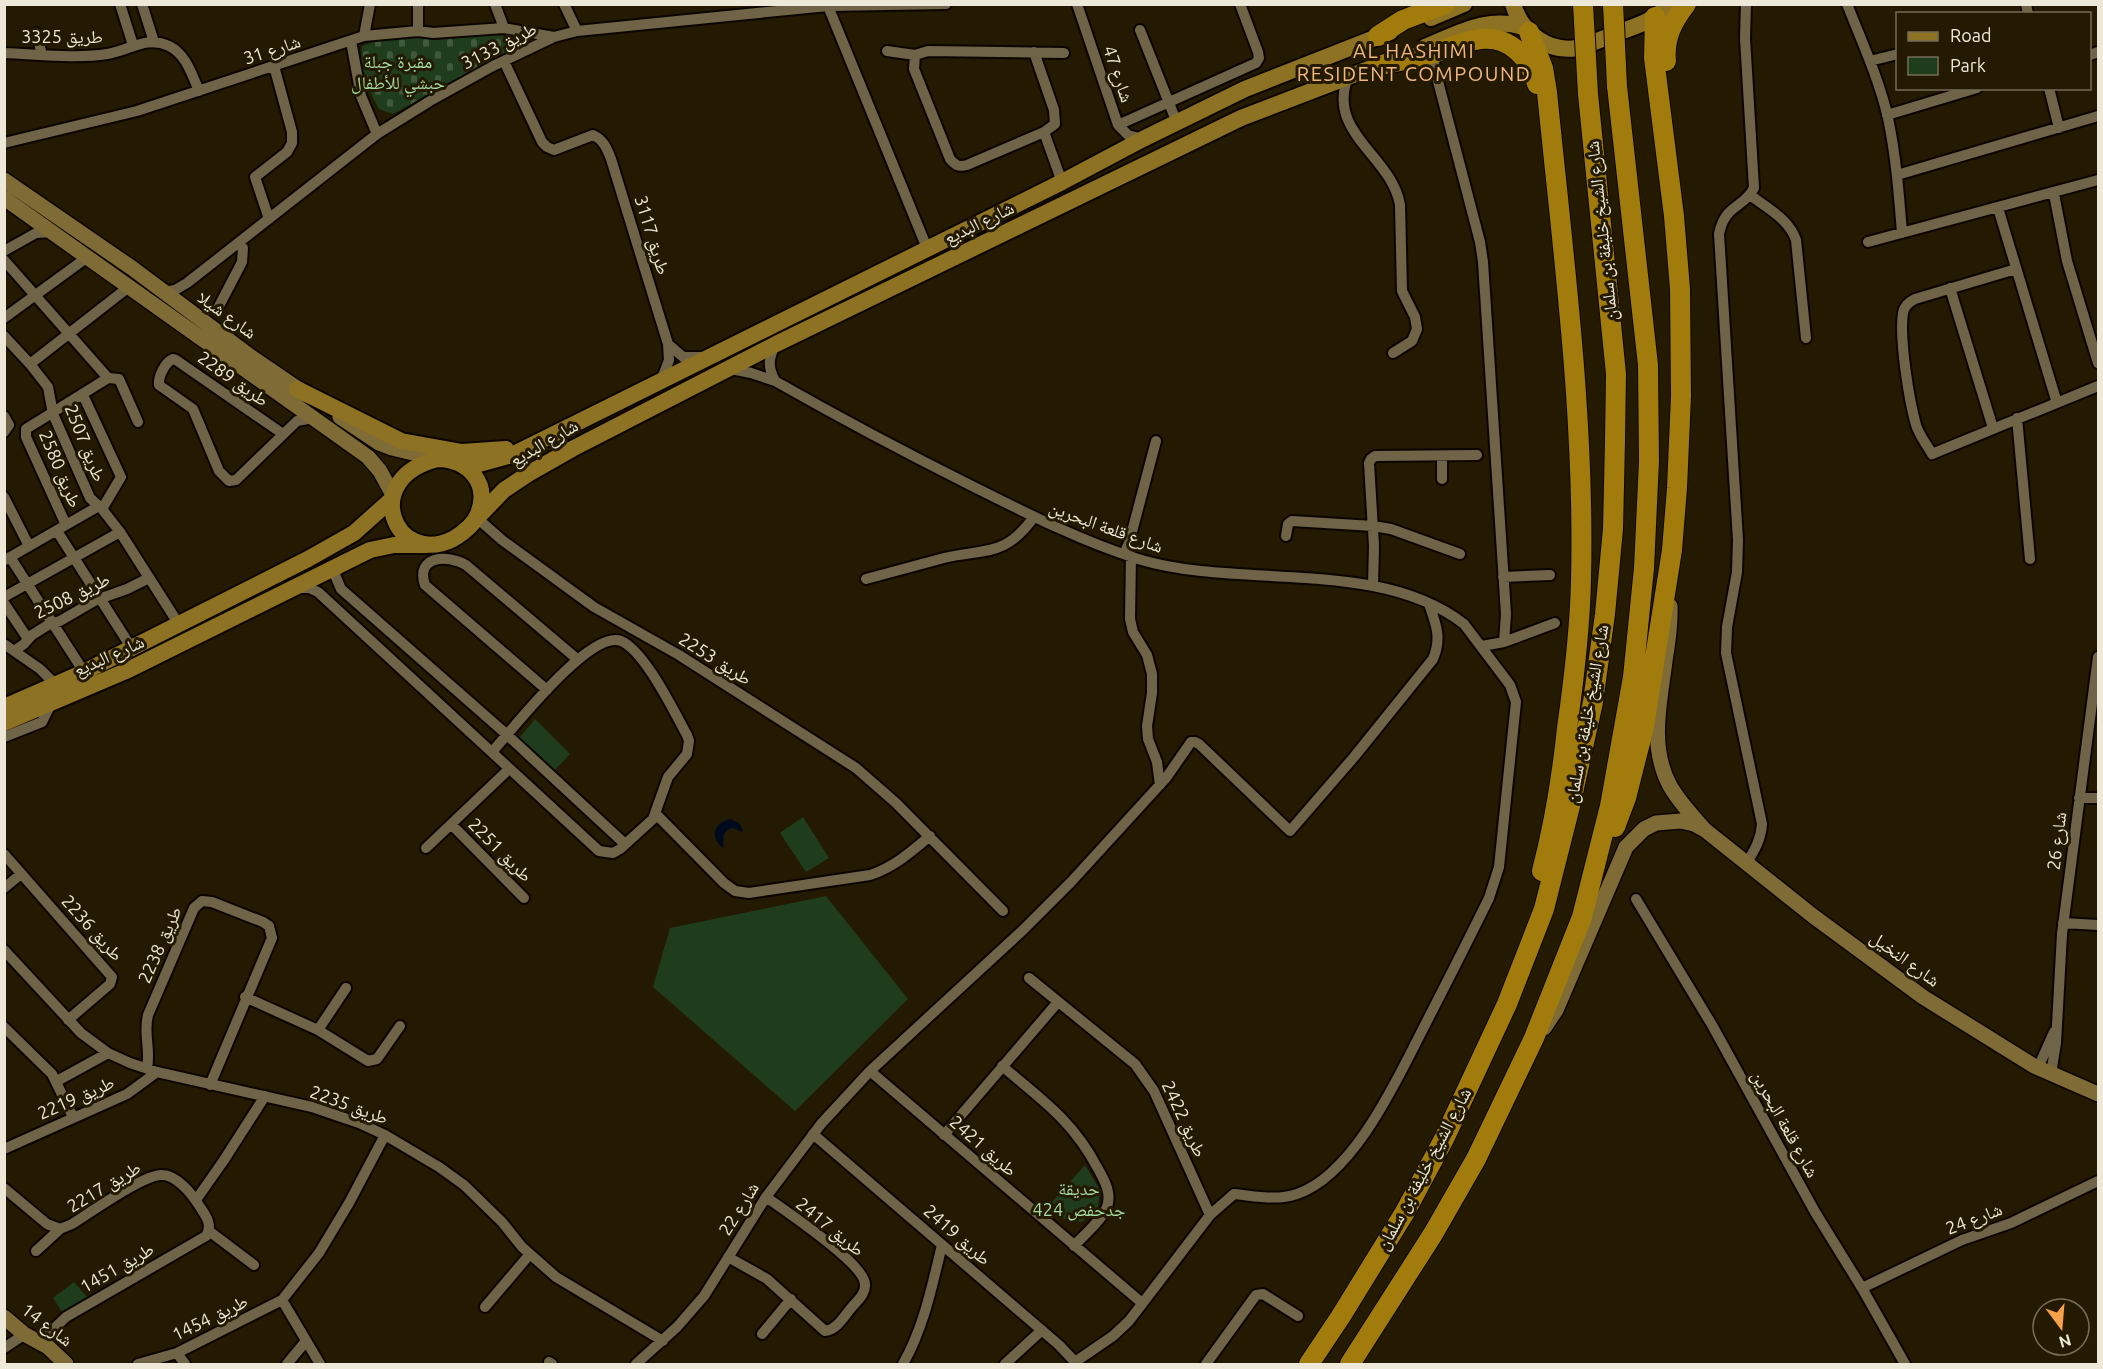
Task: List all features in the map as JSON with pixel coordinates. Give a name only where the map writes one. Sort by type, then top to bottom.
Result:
[{"type":"highway","points":[[1378,36],[1403,20],[1445,4]]},
{"type":"highway","name":"شارع الشيخ خليفة بن سلمان","points":[[1309,1365],[1410,1202],[1444,1139],[1507,1004],[1544,909],[1593,702],[1605,614],[1613,529],[1616,374],[1588,94],[1583,4]]},
{"type":"highway","name":"شارع الشيخ خليفة بن سلمان","points":[[1350,1365],[1433,1234],[1476,1159],[1534,1038],[1582,917],[1610,806],[1632,677],[1644,568],[1649,461],[1648,365],[1617,86],[1613,4]]},
{"type":"highway","points":[[1663,126],[1667,117],[1669,100],[1666,38],[1686,4]]},
{"type":"highway","points":[[1582,917],[1626,798],[1644,727],[1667,585],[1677,488],[1681,322],[1674,216],[1654,58],[1655,17]]},
{"type":"highway","points":[[1507,1004],[1544,864],[1563,764],[1575,667],[1581,580],[1574,372],[1546,80],[1540,56],[1527,29]]},
{"type":"highway","points":[[1377,66],[1432,57],[1482,39],[1505,43],[1523,55],[1534,74],[1548,145],[1553,156]]},
{"type":"main road","name":"شارع البديع","points":[[460,463],[493,462],[512,455],[1245,89],[1464,4]]},
{"type":"main road","points":[[1513,4],[1527,29],[1547,44],[1556,48],[1569,49],[1580,47],[1655,17],[1670,4]]},
{"type":"main road","name":"شارع البديع","points":[[477,518],[504,490],[572,448],[776,344],[1241,118],[1483,24],[1509,22],[1527,29]]},
{"type":"main road","points":[[297,389],[319,398],[383,433],[418,446],[476,452],[533,444]]},
{"type":"main road","points":[[438,459],[460,463],[474,476],[481,487],[482,501],[477,518],[460,534],[439,544],[427,545],[415,542],[397,525],[391,512],[392,497],[403,478],[425,462],[438,459]]},
{"type":"main road","name":"شارع البديع","points":[[4,707],[84,672],[308,559],[346,538],[367,523],[392,497]]},
{"type":"main road","name":"شارع البديع","points":[[4,723],[126,671],[370,550],[383,546],[427,545]]},
{"type":"street","points":[[120,4],[133,45]]},
{"type":"street","points":[[142,4],[154,42],[172,47],[180,53],[199,91]]},
{"type":"street","points":[[364,36],[370,4]]},
{"type":"street","points":[[418,4],[418,31]]},
{"type":"street","points":[[495,4],[504,28]]},
{"type":"street","points":[[564,4],[577,31],[828,6],[946,4]]},
{"type":"street","name":"شارع 47","points":[[1077,4],[1118,125],[1128,135],[1143,139]]},
{"type":"street","points":[[1118,125],[1256,63],[1259,55],[1240,4]]},
{"type":"street","points":[[1747,862],[1758,845],[1762,824],[1726,654],[1727,627],[1737,572],[1738,540],[1719,234],[1726,214],[1750,195],[1754,188],[1745,38],[1746,7],[1758,4]]},
{"type":"street","points":[[1847,4],[1870,61],[1887,115],[1897,175],[1902,233]]},
{"type":"street","points":[[828,6],[927,248]]},
{"type":"street","points":[[127,25],[146,18]]},
{"type":"street","name":"شارع 31","points":[[4,143],[137,111],[364,36],[418,31],[433,33],[504,28],[554,37]]},
{"type":"street","points":[[1140,30],[1177,123]]},
{"type":"street","name":"طريق 3133","points":[[163,292],[175,290],[187,283],[376,135],[430,101],[504,61],[554,37],[577,31]]},
{"type":"street","points":[[36,33],[42,54]]},
{"type":"street","points":[[351,41],[361,96],[376,135]]},
{"type":"street","name":"طريق 3325","points":[[4,53],[107,54],[133,45],[154,42]]},
{"type":"street","points":[[887,51],[915,56],[928,51],[1064,53]]},
{"type":"street","points":[[915,56],[914,69],[950,159],[954,165],[960,167],[1044,132],[1055,124],[1056,118],[1034,52]]},
{"type":"street","points":[[1870,61],[1896,54]]},
{"type":"street","points":[[1432,57],[1480,242],[1483,262],[1506,623],[1504,642]]},
{"type":"street","name":"طريق 3117","points":[[504,61],[542,142],[547,147],[554,150],[593,135],[605,144],[668,344]]},
{"type":"street","points":[[269,219],[255,177],[287,152],[292,138],[274,66]]},
{"type":"street","points":[[1236,71],[1245,89]]},
{"type":"street","points":[[1344,110],[1343,94],[1348,77]]},
{"type":"street","points":[[1319,86],[1335,98],[1344,110],[1354,132],[1390,177],[1399,195],[1402,291],[1415,317],[1417,329],[1412,341],[1393,353]]},
{"type":"street","points":[[1887,115],[1970,90]]},
{"type":"street","points":[[2050,90],[2059,128]]},
{"type":"street","points":[[1897,175],[2098,116]]},
{"type":"street","points":[[1044,132],[1062,182]]},
{"type":"street","name":"شارع شيلا","points":[[4,180],[132,268],[297,389],[379,443],[438,459]]},
{"type":"street","points":[[1868,242],[2054,194],[2098,180]]},
{"type":"street","points":[[2054,194],[2074,288],[2098,363]]},
{"type":"street","points":[[1750,195],[1781,218],[1794,232],[1806,338]]},
{"type":"street","name":"شارع شيلا","points":[[4,198],[130,286],[297,413],[313,418],[376,464],[392,497]]},
{"type":"street","points":[[1998,208],[2056,403]]},
{"type":"street","points":[[30,216],[31,235]]},
{"type":"street","points":[[4,251],[31,235],[42,231],[53,232]]},
{"type":"street","points":[[218,308],[242,262],[243,249],[238,243]]},
{"type":"street","points":[[4,318],[89,256]]},
{"type":"street","points":[[4,260],[108,378]]},
{"type":"street","points":[[2016,269],[1915,299],[1903,311],[1907,375],[1917,428],[1932,453],[2098,386]]},
{"type":"street","points":[[187,283],[183,296],[187,310]]},
{"type":"street","points":[[30,364],[130,286]]},
{"type":"street","points":[[1950,288],[1994,428]]},
{"type":"street","name":"طريق 2507","points":[[4,336],[48,387],[53,414],[90,498],[120,532],[178,623]]},
{"type":"street","points":[[668,344],[683,357],[702,358],[712,355]]},
{"type":"street","points":[[660,383],[669,360],[668,344]]},
{"type":"street","points":[[775,381],[770,371],[769,360],[776,344]]},
{"type":"street","name":"طريق 2289","points":[[283,434],[176,360],[168,361],[159,385],[193,409],[219,471],[229,481],[236,480],[283,434],[297,413]]},
{"type":"street","name":"شارع قلعة البحرين","points":[[728,369],[751,373],[775,381],[928,465],[1034,517],[1128,555],[1184,570],[1373,585],[1430,604],[1464,624],[1510,685],[1516,702],[1499,867],[1490,898],[1377,1118],[1348,1154],[1330,1173],[1312,1187],[1296,1195],[1265,1198],[1234,1194],[1210,1215]]},
{"type":"street","points":[[53,414],[108,378],[119,379],[138,422]]},
{"type":"street","points":[[83,395],[121,477],[100,508],[7,558],[27,584],[84,672]]},
{"type":"street","name":"طريق 2580","points":[[53,414],[26,429],[26,437],[72,559],[131,647]]},
{"type":"street","name":"طريق 2580","points":[[4,416],[9,425],[4,432]]},
{"type":"street","points":[[2017,418],[2030,559]]},
{"type":"street","points":[[1156,441],[1129,543],[1128,555],[1130,619],[1133,632],[1147,655],[1152,674],[1152,693],[1147,726],[1148,739],[1157,762],[1160,785]]},
{"type":"street","points":[[1373,585],[1373,526],[1369,463],[1371,459],[1375,456],[1477,455]]},
{"type":"street","points":[[1442,456],[1442,479]]},
{"type":"street","points":[[4,497],[28,546]]},
{"type":"street","points":[[866,579],[946,558],[995,550],[1023,532],[1034,517]]},
{"type":"street","name":"طريق 2253","points":[[477,518],[502,540],[594,606],[679,655],[856,768],[930,836],[1003,911]]},
{"type":"street","points":[[1286,536],[1288,524],[1292,521],[1373,526],[1399,531],[1460,554]]},
{"type":"street","points":[[4,597],[120,532]]},
{"type":"street","points":[[547,690],[425,585],[422,578],[423,570],[430,561],[450,558],[466,565],[577,659]]},
{"type":"street","points":[[338,564],[335,575],[341,589],[507,735],[625,844]]},
{"type":"street","points":[[1503,578],[1550,575]]},
{"type":"street","name":"طريق 2508","points":[[14,651],[52,623],[60,621],[99,599],[128,589],[149,578]]},
{"type":"street","name":"شارع النخيل","points":[[1667,585],[1670,624],[1657,721],[1657,742],[1668,783],[1680,801],[1705,830],[1914,991],[2045,1071],[2098,1094]]},
{"type":"street","points":[[271,599],[304,587],[315,589],[599,851],[613,853],[656,814],[665,783],[687,753],[689,741],[646,665],[635,651],[621,641],[605,641],[577,659],[492,752]]},
{"type":"street","points":[[4,603],[28,639]]},
{"type":"street","name":"شارع 22","points":[[636,1365],[663,1341],[704,1296],[766,1197],[813,1134],[870,1071],[1031,922],[1095,857],[1160,785],[1178,763],[1187,746],[1195,742],[1290,831],[1354,757],[1433,659],[1438,648],[1438,629],[1430,604]]},
{"type":"street","points":[[1482,646],[1504,642],[1555,623]]},
{"type":"street","points":[[621,641],[628,626]]},
{"type":"street","points":[[4,644],[40,669],[56,685]]},
{"type":"street","name":"شارع 26","points":[[2045,1071],[2056,1043],[2055,1029],[2063,923],[2098,657]]},
{"type":"street","points":[[4,737],[42,722],[52,702]]},
{"type":"street","points":[[2087,736],[2098,734]]},
{"type":"street","name":"طريق 2251","points":[[426,848],[509,769]]},
{"type":"street","points":[[2079,798],[2098,798]]},
{"type":"street","points":[[656,814],[724,883],[735,891],[750,893],[870,875],[887,869],[930,836]]},
{"type":"street","name":"شارع النخيل","points":[[1534,1038],[1551,1020],[1556,1010],[1592,930],[1620,857],[1634,837],[1644,829],[1668,821],[1681,821],[1705,830]]},
{"type":"street","name":"طريق 2251","points":[[452,825],[524,898]]},
{"type":"street","name":"طريق 2236","points":[[4,854],[112,977],[110,984],[68,1020]]},
{"type":"street","points":[[4,888],[21,874]]},
{"type":"street","name":"شارع قلعة البحرين","points":[[1636,899],[1712,1025],[1815,1212],[1862,1288],[1905,1365]]},
{"type":"street","name":"طريق 2238","points":[[152,1070],[145,1029],[148,1015],[194,908],[202,901],[212,902],[263,922],[272,931],[272,938],[245,997],[210,1085]]},
{"type":"street","points":[[2063,923],[2098,925]]},
{"type":"street","name":"طريق 2235","points":[[6,956],[81,1034],[108,1053],[152,1070],[312,1107],[359,1123],[385,1135],[439,1167],[464,1185],[530,1254],[573,1289],[663,1341]]},
{"type":"street","name":"طريق 2422","points":[[1029,978],[1135,1064],[1146,1077],[1155,1091],[1210,1215]]},
{"type":"street","points":[[318,1030],[346,988]]},
{"type":"street","points":[[245,997],[318,1030],[368,1061],[377,1059],[400,1026]]},
{"type":"street","points":[[944,1135],[1058,1002]]},
{"type":"street","points":[[4,1027],[50,1071],[73,1117]]},
{"type":"street","points":[[57,1081],[108,1053]]},
{"type":"street","points":[[1002,1066],[1073,1129],[1088,1150],[1106,1183],[1108,1198],[1103,1214],[1074,1246]]},
{"type":"street","name":"طريق 2219","points":[[4,1149],[127,1094],[152,1070]]},
{"type":"street","name":"طريق 2421","points":[[870,1071],[1142,1303]]},
{"type":"street","points":[[196,1200],[265,1096]]},
{"type":"street","name":"طريق 2419","points":[[813,1134],[1042,1330],[1076,1363]]},
{"type":"street","points":[[320,1365],[282,1300],[319,1253],[385,1135]]},
{"type":"street","name":"طريق 2217","points":[[4,1188],[47,1224],[60,1229],[67,1228],[152,1176],[160,1174],[174,1178],[196,1200],[210,1228]]},
{"type":"street","name":"شارع 24","points":[[1862,1288],[1962,1240],[2011,1223],[2098,1181]]},
{"type":"street","name":"طريق 2417","points":[[728,1257],[767,1279],[820,1328],[830,1330],[862,1296],[865,1288],[861,1274],[829,1244],[766,1197]]},
{"type":"street","points":[[1076,1363],[1113,1336],[1142,1303],[1210,1215]]},
{"type":"street","points":[[210,1228],[254,1265]]},
{"type":"street","name":"طريق 1451","points":[[40,1342],[66,1317],[206,1236],[210,1228]]},
{"type":"street","points":[[36,1251],[60,1229]]},
{"type":"street","points":[[903,1365],[923,1321],[942,1245]]},
{"type":"street","points":[[485,1307],[530,1254]]},
{"type":"street","points":[[1206,1365],[1256,1295],[1261,1293],[1266,1295],[1298,1316]]},
{"type":"street","points":[[762,1334],[791,1299]]},
{"type":"street","name":"طريق 1454","points":[[138,1365],[177,1353],[282,1300]]},
{"type":"street","name":"شارع 14","points":[[4,1317],[25,1335],[40,1342],[66,1365]]},
{"type":"street","points":[[1005,1365],[1042,1330]]},
{"type":"street","points":[[4,1348],[25,1335]]},
{"type":"street","points":[[287,1365],[306,1341]]},
{"type":"street","points":[[177,1353],[185,1365]]},
{"type":"green space","name":"مقبرة جبلة حبشي للأطفال","points":[[490,34],[513,37],[518,43],[517,47],[393,114],[379,109],[365,79],[361,55],[362,46],[382,39]]},
{"type":"green space","points":[[535,719],[570,754],[554,771],[518,739]]},
{"type":"green space","points":[[803,817],[829,858],[806,872],[780,833]]},
{"type":"green space","points":[[826,896],[908,999],[795,1111],[653,987],[670,928]]},
{"type":"green space","name":"حديقة جدحفص 424","points":[[1085,1165],[1100,1190],[1098,1208],[1082,1222],[1060,1218],[1046,1209]]},
{"type":"green space","points":[[74,1282],[89,1299],[64,1315],[53,1298]]},
{"type":"water","points":[[730,819],[739,823],[743,830],[742,832],[733,828],[726,831],[723,848],[716,839],[715,831],[720,824]]},
{"type":"district","name":"AL HASHIMI RESIDENT COMPOUND","points":[[1414,62]]}]
